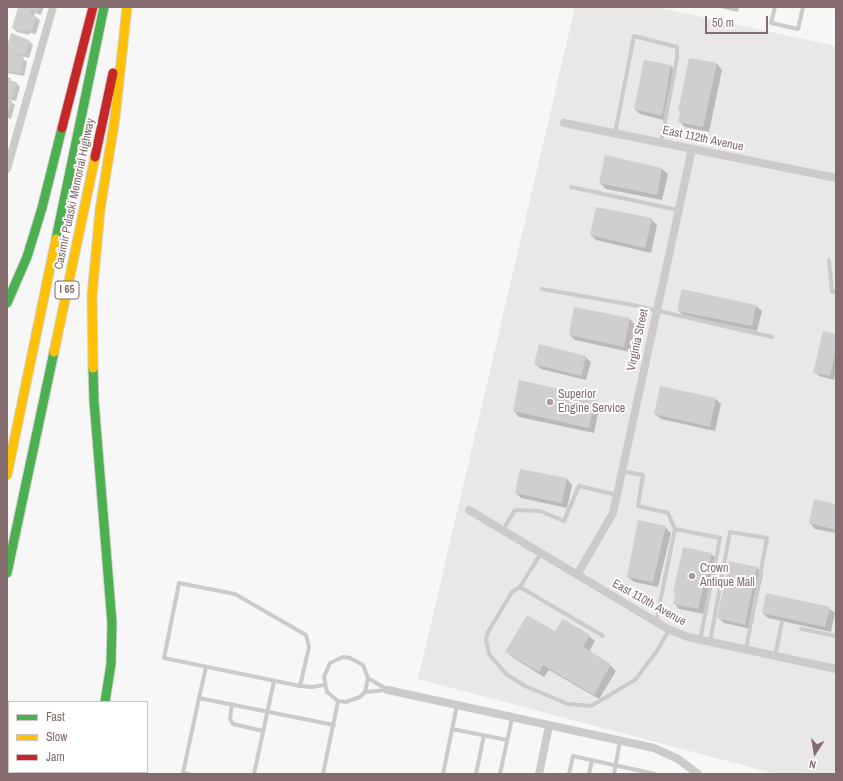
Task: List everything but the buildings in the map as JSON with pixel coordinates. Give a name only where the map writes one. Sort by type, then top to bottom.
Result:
[{"type":"highway","points":[[7,303],[27,256],[42,208],[93,7]]},
{"type":"highway","name":"Casimir Pulaski Memorial Highway","points":[[7,475],[104,7]]},
{"type":"highway","points":[[105,701],[111,664],[112,615],[93,386],[92,296],[100,210],[115,118],[127,7]]},
{"type":"highway","name":"Casimir Pulaski Memorial Highway","points":[[7,573],[127,7]]},
{"type":"street","points":[[7,169],[53,7]]},
{"type":"street","name":"East 112th Avenue","points":[[564,123],[836,178]]},
{"type":"street","name":"Virginia Street","points":[[577,575],[613,513],[692,149]]},
{"type":"street","name":"East 110th Avenue","points":[[470,510],[669,630],[700,640],[836,669]]},
{"type":"street","points":[[388,690],[549,726],[620,740],[665,752],[698,774]]},
{"type":"street","points":[[538,774],[549,726]]},
{"type":"lane","points":[[775,7],[771,23],[798,29],[803,7]]},
{"type":"lane","points":[[616,133],[634,36],[677,46],[677,58],[661,143]]},
{"type":"lane","points":[[571,187],[679,210]]},
{"type":"lane","points":[[829,260],[832,292],[836,292]]},
{"type":"lane","points":[[542,289],[633,305],[657,312],[772,337]]},
{"type":"lane","points":[[622,471],[643,475],[638,506],[668,513],[675,529],[656,622]]},
{"type":"lane","points":[[502,530],[515,510],[540,511],[564,521],[579,486],[617,495]]},
{"type":"lane","points":[[675,529],[720,538],[700,640]]},
{"type":"lane","points":[[710,642],[730,532],[767,538],[746,650]]},
{"type":"lane","points":[[541,554],[520,587],[512,592],[488,632],[486,640],[490,654],[506,674],[525,686],[568,704],[591,706],[635,680],[657,652],[669,630]]},
{"type":"lane","points":[[713,574],[722,576]]},
{"type":"lane","points":[[300,686],[308,647],[306,635],[235,594],[179,583],[164,658],[300,686],[312,687],[324,684]]},
{"type":"lane","points":[[520,587],[603,636]]},
{"type":"lane","points":[[775,656],[782,622]]},
{"type":"lane","points":[[800,629],[836,636]]},
{"type":"lane","points":[[365,692],[368,678],[363,665],[350,658],[343,657],[330,663],[326,670],[324,684],[332,697],[338,701],[354,701],[365,692],[388,690]]},
{"type":"lane","points":[[189,774],[183,773],[206,667]]},
{"type":"lane","points":[[368,678],[388,690]]},
{"type":"lane","points":[[254,774],[274,681]]},
{"type":"lane","points":[[199,698],[334,725]]},
{"type":"lane","points":[[323,774],[338,701]]},
{"type":"lane","points":[[232,704],[230,719],[233,724],[263,731]]},
{"type":"lane","points":[[443,774],[457,705]]},
{"type":"lane","points":[[500,774],[512,718]]},
{"type":"lane","points":[[452,728],[507,740]]},
{"type":"lane","points":[[476,774],[484,735]]},
{"type":"lane","points":[[614,774],[620,740]]},
{"type":"lane","points":[[569,774],[572,756],[655,774]]},
{"type":"lane","points":[[589,774],[592,760]]},
{"type":"shaded area","points":[[575,7],[656,7],[836,46],[836,774],[776,774],[418,679]]},
{"type":"traffic: fast","points":[[56,239],[104,7]]},
{"type":"traffic: fast","points":[[7,303],[27,257],[42,208],[62,128]]},
{"type":"traffic: fast","points":[[7,573],[54,352]]},
{"type":"traffic: fast","points":[[93,368],[94,401],[112,623],[111,664],[105,701]]},
{"type":"traffic: slow","points":[[93,368],[92,296],[100,210],[115,118],[127,7]]},
{"type":"traffic: slow","points":[[54,352],[95,157]]},
{"type":"traffic: slow","points":[[7,475],[56,239]]},
{"type":"traffic: jam","points":[[62,128],[93,7]]},
{"type":"traffic: jam","points":[[95,157],[113,73]]},
{"type":"place","name":"Superior Engine Service","points":[[550,402]]},
{"type":"place","name":"Crown Antique Mall","points":[[692,576]]}]
